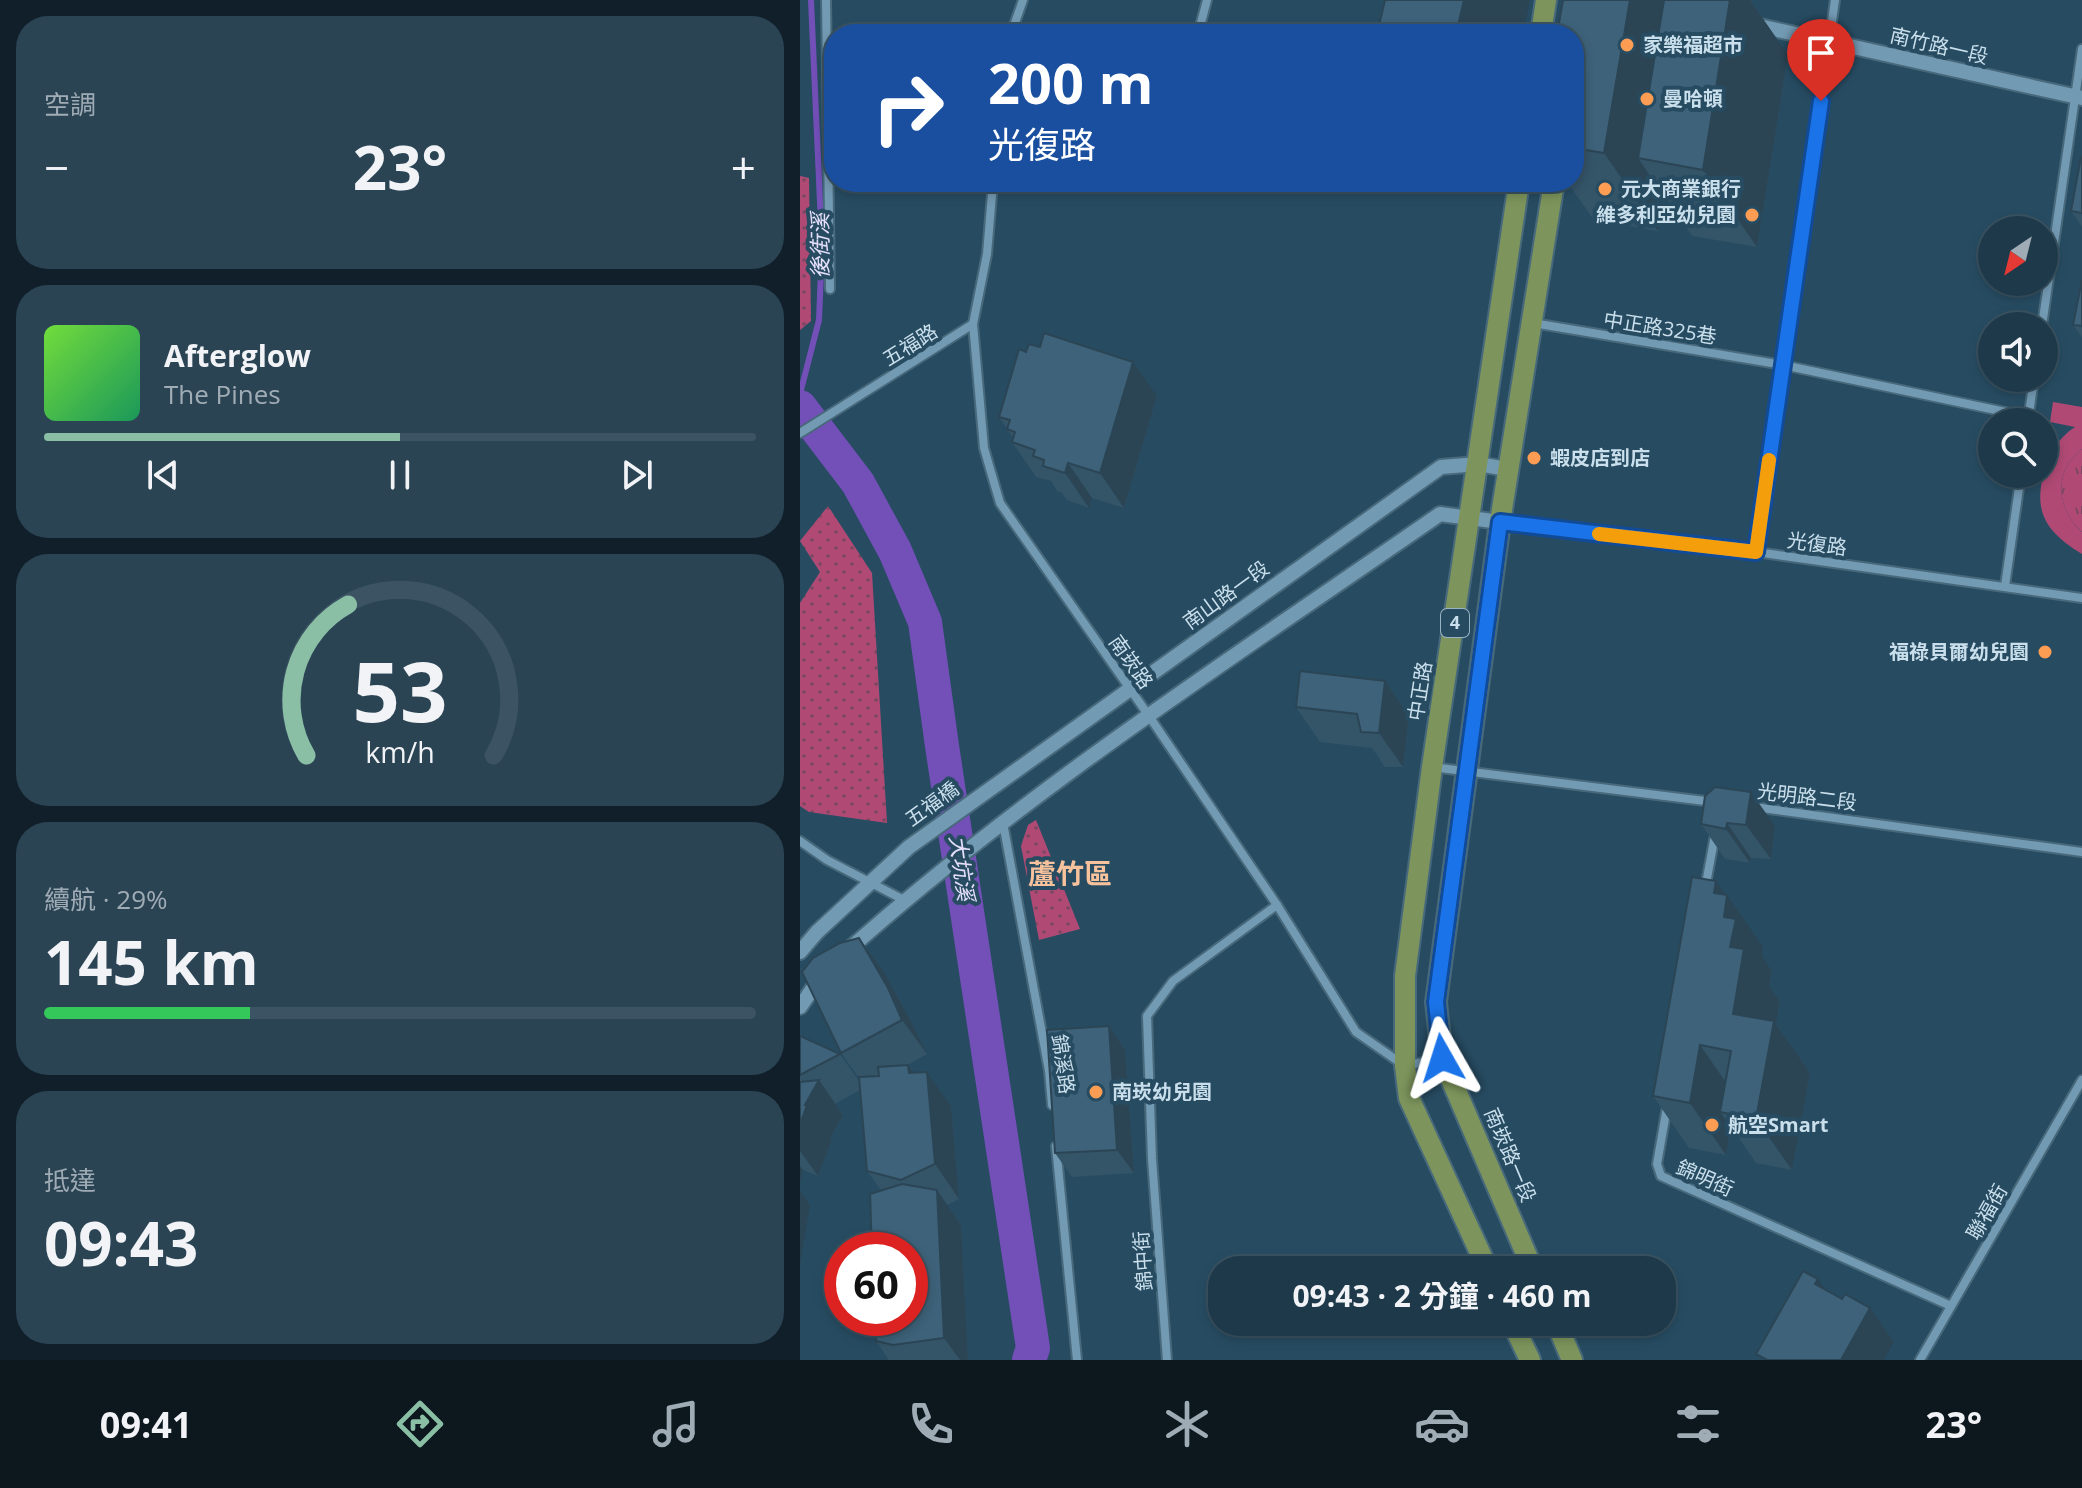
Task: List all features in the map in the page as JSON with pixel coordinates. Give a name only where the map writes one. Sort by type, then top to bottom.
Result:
[{"type":"main road","points":[[1542,24],[1546,0]]},
{"type":"main road","name":"中正路","points":[[1405,1066],[1405,976],[1432,767],[1518,192]]},
{"type":"main road","name":"4","points":[[1442,1058],[1436,1002],[1507,469],[1552,192]]},
{"type":"main road","name":"南崁路一段","points":[[1442,1058],[1527,1256]]},
{"type":"main road","name":"4","points":[[1405,1066],[1409,1098],[1482,1256]]},
{"type":"main road","points":[[1519,1336],[1530,1360]]},
{"type":"main road","points":[[1562,1336],[1572,1360]]},
{"type":"street","points":[[826,0],[826,24]]},
{"type":"street","points":[[1015,24],[1023,0]]},
{"type":"street","points":[[1201,24],[1207,0]]},
{"type":"street","points":[[1756,552],[1835,0]]},
{"type":"street","name":"南竹路一段","points":[[1738,21],[2078,97]]},
{"type":"street","points":[[2044,312],[2078,97],[2082,49]]},
{"type":"street","points":[[829,192],[830,289]]},
{"type":"street","name":"南崁路","points":[[992,192],[987,254],[973,324],[984,448],[1000,503],[1277,905],[1356,1032],[1405,1066]]},
{"type":"street","name":"中正路325巷","points":[[1532,323],[1783,365],[1979,408]]},
{"type":"street","name":"五福路","points":[[800,433],[973,324]]},
{"type":"street","name":"南山路一段","points":[[980,794],[1131,690],[1441,467],[1478,464],[1507,469]]},
{"type":"street","points":[[2005,586],[2019,488]]},
{"type":"street","points":[[800,1007],[832,964],[904,900],[985,836],[1149,716],[1440,514],[1500,522]]},
{"type":"street","name":"光復路","points":[[1500,522],[1756,552],[2082,598]]},
{"type":"street","points":[[1432,767],[1721,803]]},
{"type":"street","name":"五福橋","points":[[872,881],[909,847],[980,794]]},
{"type":"street","name":"光明路二段","points":[[1751,806],[2082,852]]},
{"type":"street","points":[[1704,897],[1718,818]]},
{"type":"street","name":"錦溪路","points":[[1003,823],[1049,1071],[1053,1116]]},
{"type":"street","points":[[800,841],[827,860],[904,900]]},
{"type":"street","points":[[800,952],[872,881]]},
{"type":"street","name":"錦中街","points":[[1167,1360],[1152,1159],[1147,1016],[1173,981],[1277,905]]},
{"type":"street","points":[[1405,1066],[1442,1058]]},
{"type":"street","name":"聯福街","points":[[1920,1360],[2082,1080]]},
{"type":"street","name":"錦明街","points":[[1668,1101],[1657,1164],[1661,1176],[1951,1306]]},
{"type":"street","points":[[1055,1131],[1077,1360]]},
{"type":"green space","points":[[800,176],[809,178],[811,321],[800,330]]},
{"type":"green space","points":[[2053,402],[2082,407],[2082,449],[2066,468],[2061,490],[2067,512],[2082,532],[2082,554],[2059,538],[2045,520],[2042,510],[2041,488],[2058,488],[2058,442],[2075,427],[2058,424],[2058,408],[2052,408]]},
{"type":"green space","points":[[2082,449],[2082,532],[2067,512],[2061,490],[2066,468]]},
{"type":"green space","points":[[828,506],[872,573],[887,823],[809,812],[800,806],[800,603],[820,572],[800,541]]},
{"type":"green space","points":[[1036,820],[1080,929],[1039,940],[1021,846],[1028,825]]},
{"type":"building","points":[[1385,0],[1464,0],[1458,24],[1379,24]]},
{"type":"building","points":[[1563,0],[1630,0],[1604,153],[1584,150],[1584,24],[1559,24]]},
{"type":"building","points":[[1664,0],[1730,0],[1703,170],[1638,158]]},
{"type":"building","points":[[2082,158],[2082,213],[2071,211]]},
{"type":"building","points":[[2082,280],[2082,326],[2073,325]]},
{"type":"building","points":[[1044,333],[1133,362],[1100,473],[1068,463],[1065,473],[1043,466],[1044,460],[1033,456],[1035,450],[1012,442],[1015,432],[1007,429],[1010,420],[999,417],[1019,349],[1026,352],[1029,344],[1040,347]]},
{"type":"building","points":[[1300,671],[1385,681],[1379,733],[1361,732],[1357,714],[1296,707]]},
{"type":"building","points":[[1715,787],[1751,792],[1746,825],[1727,823],[1726,829],[1701,824],[1705,796]]},
{"type":"building","points":[[1692,877],[1716,881],[1714,893],[1727,895],[1724,917],[1736,919],[1730,947],[1744,949],[1733,1014],[1774,1021],[1756,1119],[1720,1112],[1731,1051],[1700,1045],[1690,1103],[1653,1096]]},
{"type":"building","points":[[859,938],[888,988],[902,1020],[841,1053],[802,972],[813,958],[840,943]]},
{"type":"building","points":[[1109,1026],[1117,1150],[1055,1153],[1047,1030]]},
{"type":"building","points":[[800,1036],[840,1054],[800,1075]]},
{"type":"building","points":[[908,1065],[909,1073],[927,1072],[935,1164],[901,1180],[867,1171],[859,1077],[879,1076],[878,1067]]},
{"type":"building","points":[[819,1080],[805,1105],[800,1125],[800,1082]]},
{"type":"building","points":[[902,1184],[937,1190],[944,1338],[893,1345],[876,1341],[876,1336],[928,1336],[928,1232],[871,1232],[870,1194]]},
{"type":"building","points":[[1803,1271],[1818,1279],[1815,1284],[1842,1299],[1845,1294],[1870,1308],[1841,1360],[1767,1360],[1756,1354]]},
{"type":"waterway","name":"後街溪","points":[[800,394],[819,320],[822,247],[811,0]]},
{"type":"waterway","name":"大坑溪","points":[[800,407],[858,483],[895,551],[925,622],[1033,1348],[1029,1360]]},
{"type":"slow traffic","points":[[1599,534],[1756,552],[1769,460]]},
{"type":"place","name":"家樂福超市","points":[[1627,45]]},
{"type":"place","name":"曼哈頓","points":[[1647,99]]},
{"type":"place","name":"元大商業銀行","points":[[1605,189]]},
{"type":"place","name":"維多利亞幼兒園","points":[[1752,215]]},
{"type":"place","name":"蝦皮店到店","points":[[1534,458]]},
{"type":"place","name":"福祿貝爾幼兒園","points":[[2045,652]]},
{"type":"place","name":"南崁幼兒園","points":[[1096,1092]]},
{"type":"place","name":"航空Smart","points":[[1712,1125]]},
{"type":"district","name":"蘆竹區","points":[[1070,874]]},
{"type":"route","points":[[1442,1058],[1436,1002],[1500,522],[1756,552],[1821,101]]}]
